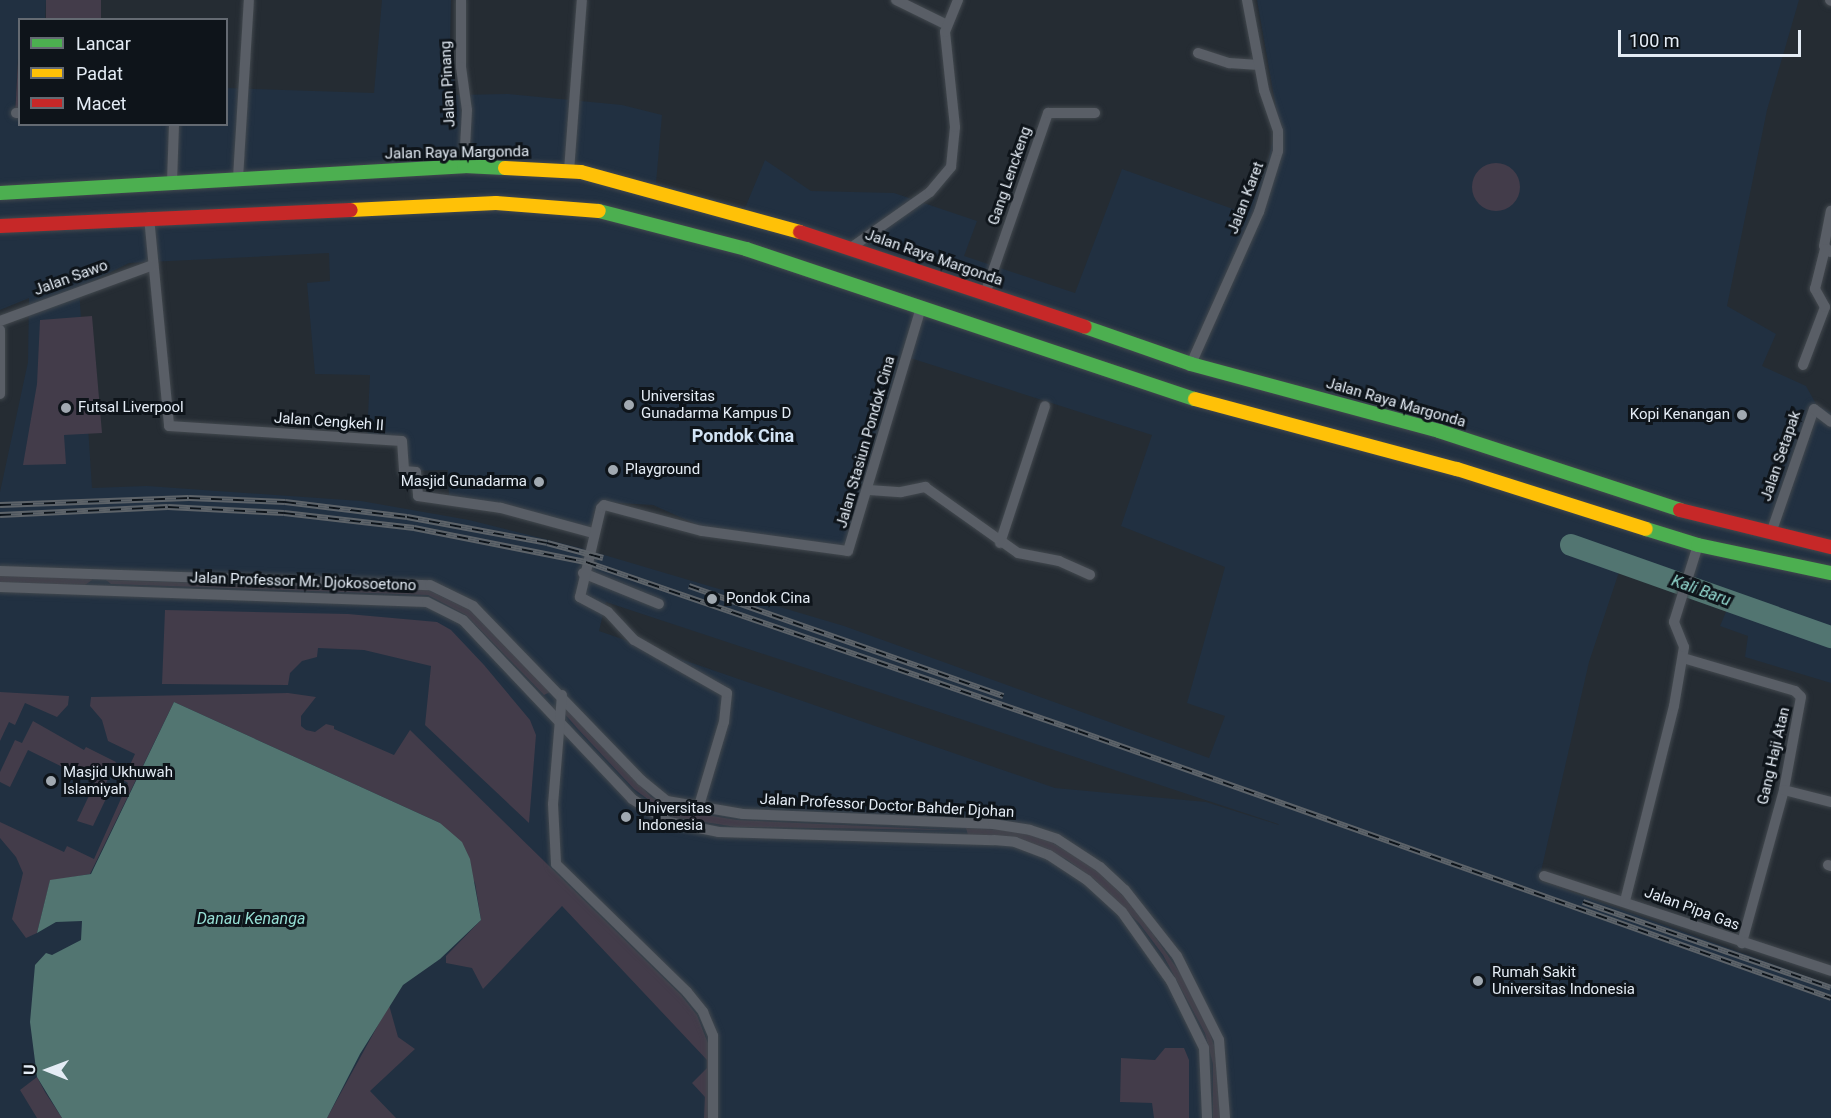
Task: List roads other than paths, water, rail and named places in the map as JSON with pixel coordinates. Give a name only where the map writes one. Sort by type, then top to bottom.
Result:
[{"type":"main road","name":"Jalan Raya Margonda","points":[[0,193],[464,166],[569,171],[649,188],[852,247],[1191,364],[1542,462],[1610,490],[1831,547]]},
{"type":"main road","points":[[0,226],[148,217],[260,216],[496,203],[591,209],[734,246],[1182,396],[1457,469],[1698,545],[1831,573]]},
{"type":"main road","points":[[1603,514],[1610,490]]},
{"type":"street","points":[[238,178],[249,0]]},
{"type":"street","name":"Jalan Pinang","points":[[460,0],[461,67],[467,110],[464,166]]},
{"type":"street","points":[[569,171],[582,0]]},
{"type":"street","points":[[896,0],[947,25]]},
{"type":"street","points":[[852,247],[930,192],[951,167],[955,127],[945,51],[947,25],[958,0]]},
{"type":"street","name":"Jalan Karet","points":[[1191,364],[1259,212],[1277,161],[1278,131],[1259,65],[1247,0]]},
{"type":"street","points":[[1198,53],[1229,63],[1259,65]]},
{"type":"street","name":"Gang Lenckeng","points":[[985,294],[1048,113],[1095,112]]},
{"type":"street","points":[[172,182],[174,126]]},
{"type":"street","points":[[1803,365],[1825,307],[1815,289],[1828,250],[1831,211]]},
{"type":"street","points":[[148,217],[153,265]]},
{"type":"street","name":"Jalan Sawo","points":[[0,321],[153,265]]},
{"type":"street","name":"Jalan Cengkeh II","points":[[153,265],[170,426],[402,441],[404,471],[416,472],[418,496],[501,508],[593,533]]},
{"type":"street","name":"Jalan Stasiun Pondok Cina","points":[[698,809],[724,723],[727,693],[633,640],[608,612],[581,598],[583,573],[593,533],[604,505],[702,531],[843,552],[850,549],[921,308]]},
{"type":"street","points":[[0,330],[0,394]]},
{"type":"street","points":[[1000,543],[1045,406]]},
{"type":"street","name":"Jalan Setapak","points":[[1771,533],[1814,409],[1831,422]]},
{"type":"street","points":[[869,490],[901,492],[925,486],[1000,543],[1018,553],[1059,561],[1090,575]]},
{"type":"street","points":[[1625,901],[1683,658],[1683,642],[1674,622],[1698,545]]},
{"type":"street","name":"Jalan Professor Mr. Djokosoetono","points":[[0,571],[430,585],[473,606],[562,695]]},
{"type":"street","points":[[583,573],[659,604]]},
{"type":"street","points":[[99,590],[100,574]]},
{"type":"street","name":"Jalan Professor Mr. Djokosoetono","points":[[0,587],[427,602],[463,620],[643,810],[682,826],[748,833],[957,838],[1015,842],[1049,855],[1087,880],[1122,912],[1171,981],[1204,1048],[1207,1118]]},
{"type":"street","name":"Gang Haji Atan","points":[[1683,658],[1799,694],[1802,703],[1784,790],[1742,943]]},
{"type":"street","points":[[562,695],[553,804],[556,864],[687,992],[703,1012],[713,1036],[713,1118]]},
{"type":"street","name":"Jalan Professor Doctor Bahder Djohan","points":[[562,695],[652,790],[667,801],[698,809],[1014,826],[1043,834],[1085,856],[1125,890],[1177,956],[1214,1026],[1223,1057],[1225,1118]]},
{"type":"street","points":[[1784,790],[1831,802]]},
{"type":"street","points":[[957,822],[957,838]]},
{"type":"street","name":"Jalan Pipa Gas","points":[[1544,876],[1831,971]]},
{"type":"water","name":"Danau Kenanga","points":[[174,702],[440,823],[462,842],[470,859],[481,920],[440,959],[403,985],[360,1054],[327,1118],[62,1118],[37,1077],[30,1022],[35,965],[46,953],[52,955],[81,940],[82,921],[56,922],[37,933],[50,880],[91,874]]},
{"type":"waterway","name":"Kali Baru","points":[[1571,545],[1831,637]]},
{"type":"railway","points":[[0,505],[189,498],[285,502],[407,517],[547,543],[603,558]]},
{"type":"railway","points":[[0,515],[168,507],[284,513],[414,528],[586,562],[1078,731],[1831,998]]},
{"type":"railway","points":[[689,586],[1003,696]]},
{"type":"railway","points":[[1583,902],[1831,988]]},
{"type":"place","name":"Universitas Gunadarma Kampus D","points":[[629,405]]},
{"type":"place","name":"Futsal Liverpool","points":[[66,408]]},
{"type":"place","name":"Kopi Kenangan","points":[[1742,415]]},
{"type":"place","name":"Playground","points":[[613,470]]},
{"type":"place","name":"Masjid Gunadarma","points":[[539,482]]},
{"type":"place","name":"Pondok Cina","points":[[712,599]]},
{"type":"place","name":"Masjid Ukhuwah Islamiyah","points":[[51,781]]},
{"type":"place","name":"Universitas Indonesia","points":[[626,817]]},
{"type":"place","name":"Rumah Sakit Universitas Indonesia","points":[[1478,981]]},
{"type":"district","name":"Pondok Cina","points":[[743,436]]}]
